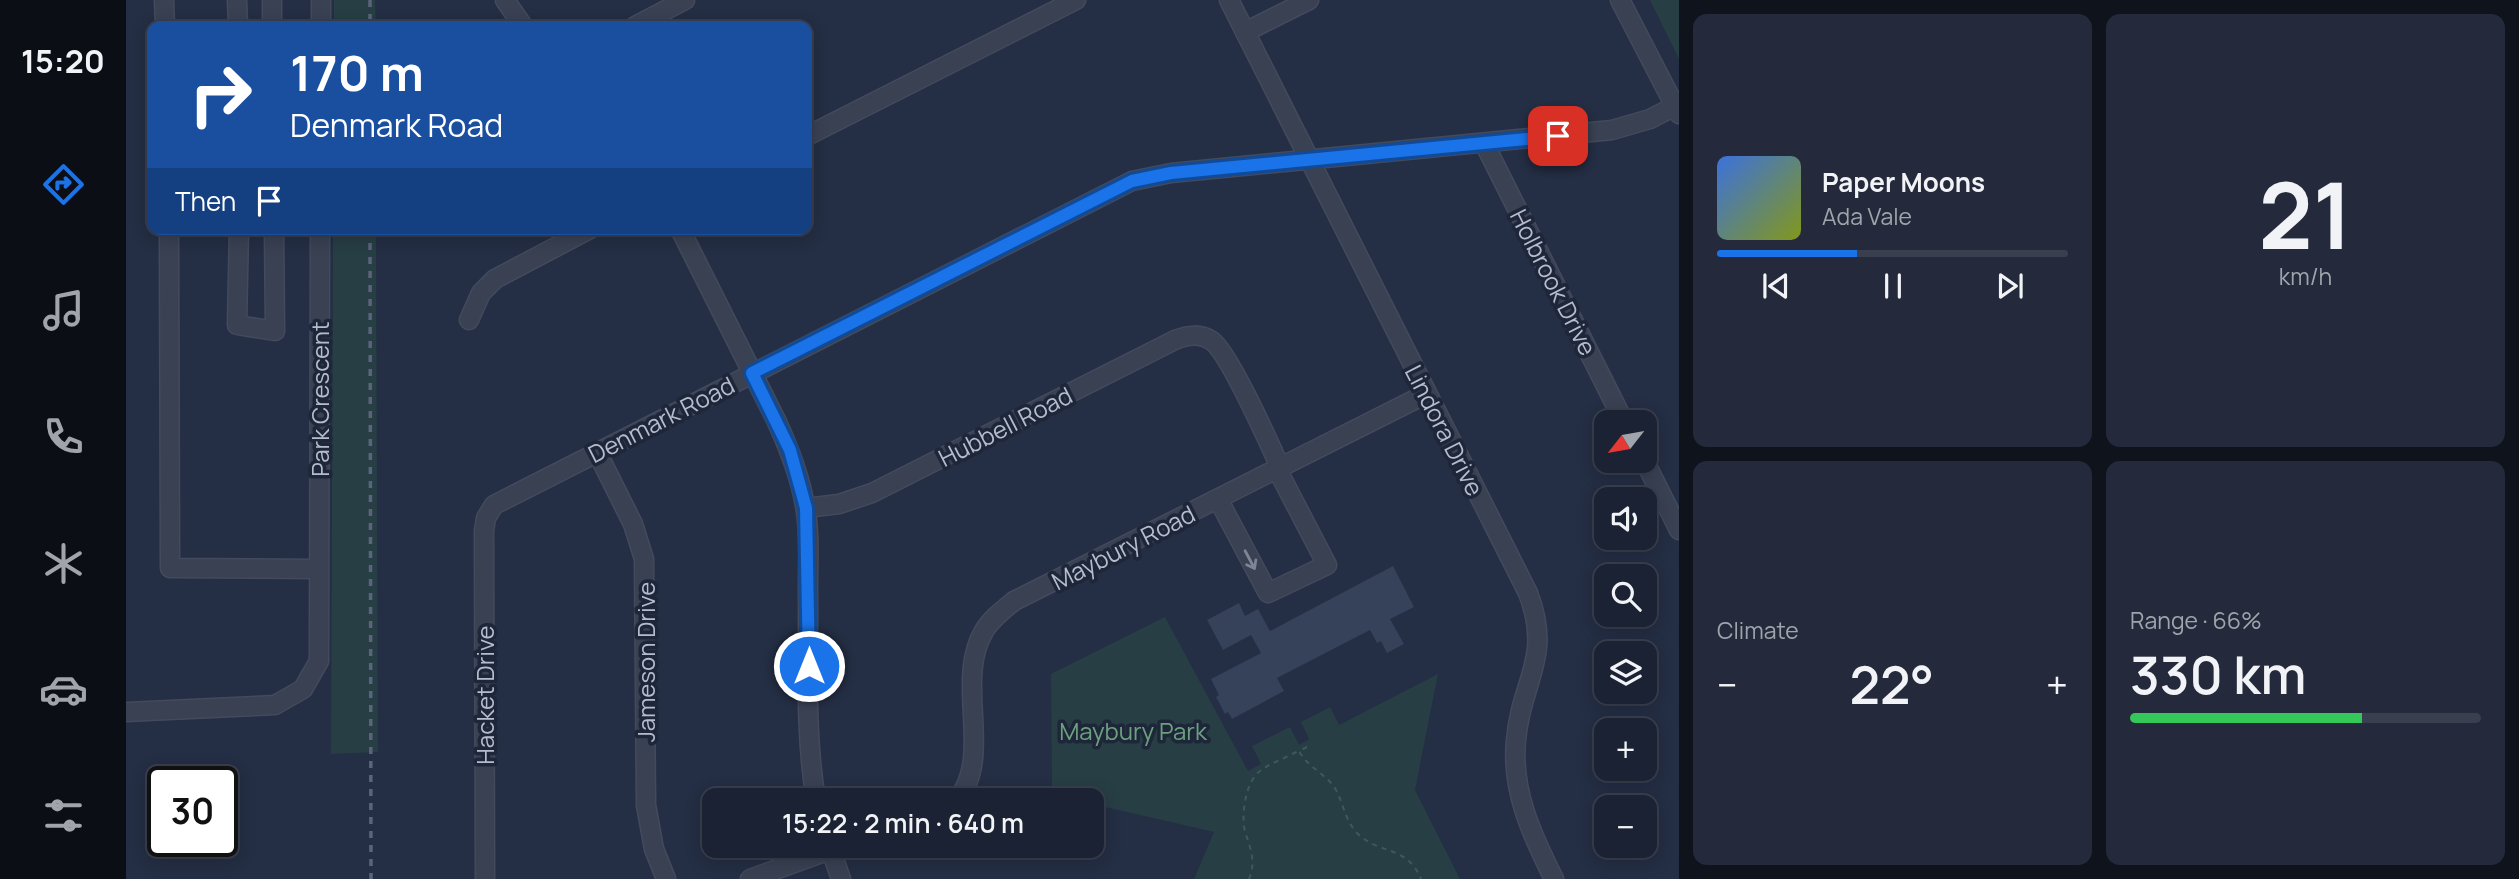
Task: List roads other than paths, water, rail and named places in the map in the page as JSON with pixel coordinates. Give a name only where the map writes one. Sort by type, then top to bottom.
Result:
[{"type":"street","points":[[164,0],[165,21]]},
{"type":"street","points":[[237,0],[237,21]]},
{"type":"street","points":[[272,0],[272,21]]},
{"type":"street","points":[[321,0],[321,21]]},
{"type":"street","points":[[505,0],[520,21]]},
{"type":"street","points":[[645,21],[685,0]]},
{"type":"street","points":[[812,133],[1076,0]]},
{"type":"street","name":"Lindora Drive","points":[[1228,0],[1535,610],[1538,648],[1519,719],[1515,757],[1526,818],[1554,879]]},
{"type":"street","points":[[1245,32],[1309,0]]},
{"type":"street","points":[[1620,0],[1678,108]]},
{"type":"street","name":"Denmark Road","points":[[489,511],[503,500],[1132,181],[1171,173],[1612,130],[1678,108]]},
{"type":"street","name":"Holbrook Drive","points":[[1484,143],[1618,410]]},
{"type":"street","points":[[169,235],[170,568],[318,569]]},
{"type":"street","points":[[239,235],[237,325],[275,331],[274,235]]},
{"type":"street","name":"Park Crescent","points":[[126,712],[275,705],[303,689],[319,661],[320,235]]},
{"type":"street","points":[[469,320],[481,293],[495,279],[579,235]]},
{"type":"street","points":[[683,235],[790,450],[806,508],[809,727],[814,788]]},
{"type":"street","name":"Hubbell Road","points":[[806,508],[839,503],[872,493],[1175,340],[1188,336],[1201,336],[1214,343],[1224,354],[1279,468]]},
{"type":"street","name":"Maybury Road","points":[[964,788],[968,782],[972,757],[973,662],[983,633],[991,621],[1014,601],[1426,394]]},
{"type":"street","name":"Jameson Drive","points":[[597,452],[633,524],[644,559],[646,805],[654,849],[666,879]]},
{"type":"street","points":[[1218,499],[1268,593],[1327,565],[1279,468]]},
{"type":"street","points":[[1650,473],[1679,530]]},
{"type":"street","name":"Hacket Drive","points":[[485,879],[484,531],[489,511]]},
{"type":"street","points":[[750,879],[805,858]]},
{"type":"street","points":[[836,858],[841,879]]},
{"type":"railway","points":[[370,0],[370,21]]},
{"type":"railway","points":[[370,235],[371,879]]},
{"type":"park label","name":"Maybury Park","points":[[1133,730]]}]
